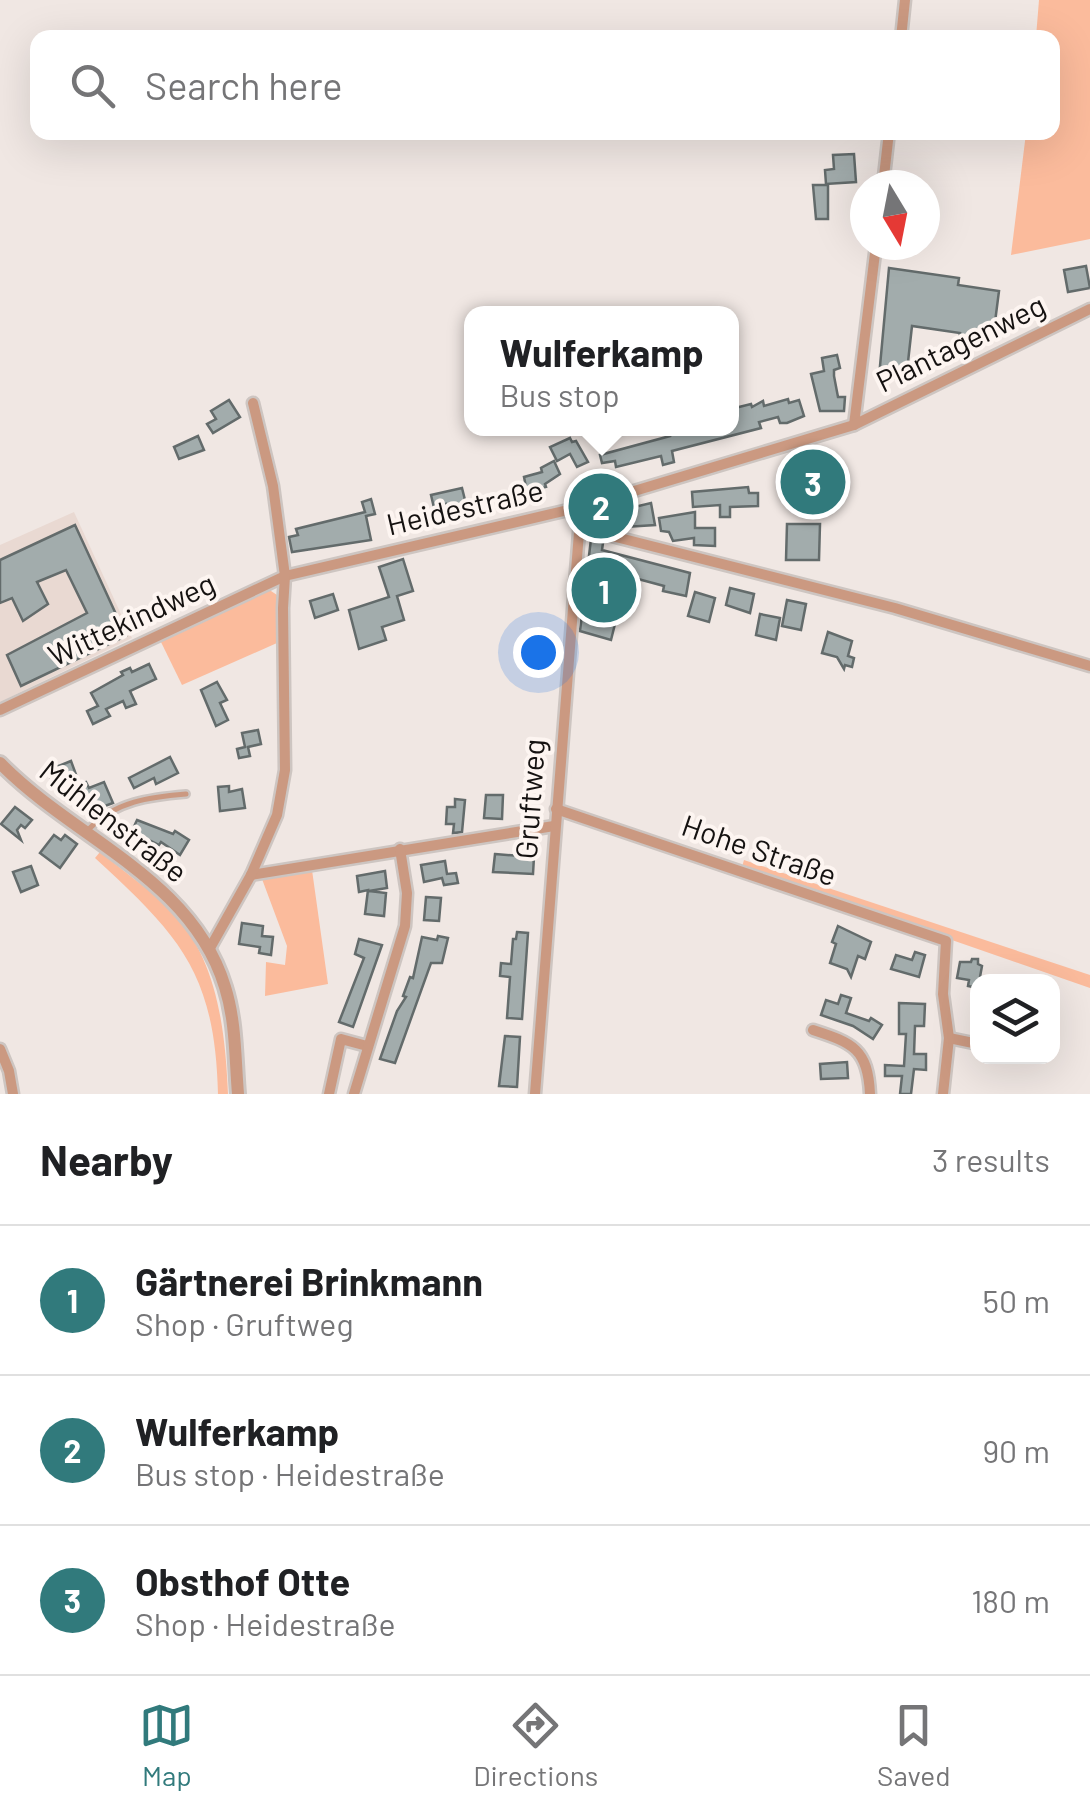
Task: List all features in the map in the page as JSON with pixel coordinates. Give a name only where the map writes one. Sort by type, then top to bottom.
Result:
[{"type":"street","points":[[902,30],[905,0]]},
{"type":"street","points":[[885,170],[888,140]]},
{"type":"street","points":[[854,425],[874,260]]},
{"type":"street","name":"Plantagenweg","points":[[854,425],[1090,309]]},
{"type":"street","points":[[210,948],[251,875],[277,815],[285,770],[285,576],[270,473],[253,402]]},
{"type":"street","name":"Heidestraße","points":[[285,576],[581,507],[854,425]]},
{"type":"street","points":[[581,507],[600,532],[896,608],[1090,666]]},
{"type":"street","name":"Gruftweg","points":[[535,1094],[581,507]]},
{"type":"street","name":"Wittekindweg","points":[[0,710],[285,576]]},
{"type":"street","name":"Mühlenstraße","points":[[0,763],[21,784],[178,904],[210,948],[230,1006],[238,1094]]},
{"type":"street","name":"Hohe Straße","points":[[556,809],[946,942],[943,994],[949,1038]]},
{"type":"street","points":[[251,875],[554,826]]},
{"type":"street","points":[[354,1094],[405,926],[407,893],[400,849]]},
{"type":"street","points":[[813,1030],[851,1044],[858,1051],[864,1059],[870,1094]]},
{"type":"street","points":[[943,1094],[949,1038],[970,1042]]},
{"type":"street","points":[[329,1094],[341,1040],[368,1046]]},
{"type":"street","points":[[0,1049],[13,1094]]},
{"type":"lane","points":[[86,833],[100,818],[144,797],[186,794]]},
{"type":"shaded area","points":[[1039,0],[1090,0],[1090,239],[1011,255],[1025,140],[1060,140],[1060,30],[1037,30]]},
{"type":"shaded area","points":[[74,512],[132,638],[0,702],[0,545]]},
{"type":"shaded area","points":[[268,589],[277,595],[277,643],[182,685],[160,640]]},
{"type":"shaded area","points":[[100,852],[167,906],[197,947],[221,1018],[228,1094],[218,1094],[209,1017],[187,960],[150,911],[95,858]]},
{"type":"shaded area","points":[[744,860],[1090,975],[1090,988],[1060,978],[1060,974],[1050,974],[742,867]]},
{"type":"shaded area","points":[[312,870],[328,984],[265,996],[266,962],[285,965],[287,946],[262,879]]},
{"type":"building","points":[[854,154],[855,170],[850,170],[850,182],[826,184],[825,170],[834,169],[833,155]]},
{"type":"building","points":[[813,185],[828,185],[828,219],[816,219]]},
{"type":"building","points":[[1086,266],[1090,288],[1068,292],[1064,270]]},
{"type":"building","points":[[889,268],[959,278],[958,285],[999,291],[994,330],[979,329],[977,341],[959,338],[960,333],[912,326],[906,380],[879,377]]},
{"type":"building","points":[[837,355],[840,368],[834,370],[834,376],[838,397],[845,397],[844,411],[820,411],[811,374],[824,371],[822,358]]},
{"type":"building","points":[[229,400],[240,417],[213,433],[207,424],[216,419],[211,411]]},
{"type":"building","points":[[799,400],[804,416],[787,423],[780,423],[778,417],[759,422],[761,428],[739,434],[739,407],[752,407],[763,401],[764,406]]},
{"type":"building","points":[[198,436],[204,450],[179,459],[174,447]]},
{"type":"building","points":[[670,436],[730,436],[672,451],[674,462],[663,465],[661,456],[616,467],[615,461],[602,463],[600,455]]},
{"type":"building","points":[[570,438],[588,462],[577,467],[570,454],[557,461],[550,447]]},
{"type":"building","points":[[554,461],[560,474],[546,487],[527,492],[524,477],[542,472],[541,468]]},
{"type":"building","points":[[806,465],[825,471],[825,492],[801,490],[801,474]]},
{"type":"building","points":[[748,487],[749,493],[758,493],[758,506],[730,507],[730,517],[720,517],[720,505],[693,507],[692,492]]},
{"type":"building","points":[[462,488],[466,504],[434,508],[431,495]]},
{"type":"building","points":[[371,499],[375,514],[366,516],[371,540],[292,552],[289,537],[298,535],[296,529],[365,512],[362,502]]},
{"type":"building","points":[[651,503],[655,525],[625,527],[622,510]]},
{"type":"building","points":[[695,512],[695,528],[715,528],[715,546],[694,545],[694,538],[673,541],[669,532],[661,531],[659,518]]},
{"type":"building","points":[[787,524],[820,524],[819,560],[786,560]]},
{"type":"building","points":[[75,525],[126,636],[21,686],[7,655],[87,613],[66,570],[37,582],[48,604],[23,621],[12,598],[0,603],[0,560]]},
{"type":"building","points":[[591,539],[603,543],[602,550],[690,573],[686,596],[627,576],[611,640],[580,631]]},
{"type":"building","points":[[403,559],[413,591],[397,596],[404,620],[382,627],[386,640],[359,649],[349,610],[389,597],[379,567]]},
{"type":"building","points":[[730,588],[754,594],[750,613],[726,605]]},
{"type":"building","points":[[695,592],[715,598],[709,622],[688,616]]},
{"type":"building","points":[[333,594],[338,610],[315,618],[310,601]]},
{"type":"building","points":[[787,600],[806,604],[801,630],[782,626]]},
{"type":"building","points":[[760,614],[780,618],[776,640],[756,635]]},
{"type":"building","points":[[828,632],[852,641],[848,656],[854,658],[852,667],[845,665],[844,669],[837,657],[822,653]]},
{"type":"building","points":[[149,664],[156,679],[130,691],[136,704],[126,708],[123,701],[106,709],[110,716],[93,724],[87,711],[98,706],[91,693],[123,675],[121,672],[130,668],[132,672]]},
{"type":"building","points":[[217,682],[227,700],[220,703],[228,720],[216,726],[201,690]]},
{"type":"building","points":[[258,730],[261,744],[248,747],[250,756],[239,758],[237,749],[245,747],[242,733]]},
{"type":"building","points":[[170,757],[178,773],[156,784],[154,778],[134,788],[129,778]]},
{"type":"building","points":[[71,761],[78,780],[56,789],[50,776],[58,772],[56,767]]},
{"type":"building","points":[[86,782],[89,788],[104,782],[113,803],[86,813],[74,786]]},
{"type":"building","points":[[229,786],[229,792],[242,789],[245,808],[220,811],[218,787]]},
{"type":"building","points":[[486,795],[503,795],[502,819],[484,818]]},
{"type":"building","points":[[455,799],[465,800],[462,832],[453,833],[454,824],[446,824],[447,807],[455,807]]},
{"type":"building","points":[[15,807],[32,820],[17,830],[21,840],[1,824]]},
{"type":"building","points":[[137,820],[173,834],[175,831],[189,840],[180,855],[161,842],[148,843],[130,835]]},
{"type":"building","points":[[54,835],[61,840],[65,835],[77,844],[60,868],[40,853]]},
{"type":"building","points":[[495,854],[534,857],[533,874],[493,872]]},
{"type":"building","points":[[445,861],[447,874],[456,873],[458,883],[444,885],[442,878],[424,882],[421,865]]},
{"type":"building","points":[[31,866],[38,885],[21,892],[13,872]]},
{"type":"building","points":[[385,871],[387,888],[369,891],[386,893],[384,916],[365,914],[368,890],[359,892],[357,876]]},
{"type":"building","points":[[426,897],[441,898],[439,921],[424,920]]},
{"type":"building","points":[[242,923],[263,926],[262,936],[273,937],[271,955],[259,953],[260,947],[239,944]]},
{"type":"building","points":[[838,926],[871,942],[865,959],[858,956],[851,977],[847,969],[830,963]]},
{"type":"building","points":[[517,932],[528,933],[522,1019],[507,1018],[510,977],[500,976],[501,963],[511,964]]},
{"type":"building","points":[[438,936],[448,938],[442,963],[431,963],[395,1063],[380,1059],[406,997],[403,996],[410,977],[413,978],[422,937],[437,940]]},
{"type":"building","points":[[359,939],[382,945],[353,1027],[339,1022],[364,958],[355,954]]},
{"type":"building","points":[[915,952],[925,955],[919,977],[891,969],[896,955],[912,960]]},
{"type":"building","points":[[978,959],[982,966],[981,974],[970,974],[970,986],[969,980],[957,978],[960,962]]},
{"type":"building","points":[[841,995],[851,998],[846,1013],[869,1021],[871,1018],[882,1025],[873,1039],[853,1026],[821,1015],[826,1000],[838,1004]]},
{"type":"building","points":[[899,1003],[925,1004],[924,1026],[915,1026],[914,1054],[926,1054],[926,1070],[914,1069],[911,1094],[900,1094],[902,1076],[885,1076],[885,1065],[904,1066],[906,1034],[899,1034]]},
{"type":"building","points":[[505,1036],[520,1037],[517,1087],[499,1086]]},
{"type":"building","points":[[847,1062],[848,1078],[821,1079],[820,1064]]},
{"type":"place","name":"Obsthof Otte","points":[[813,482]]},
{"type":"place","name":"Wulferkamp","points":[[601,506]]},
{"type":"place","name":"Gärtnerei Brinkmann","points":[[604,590]]}]
